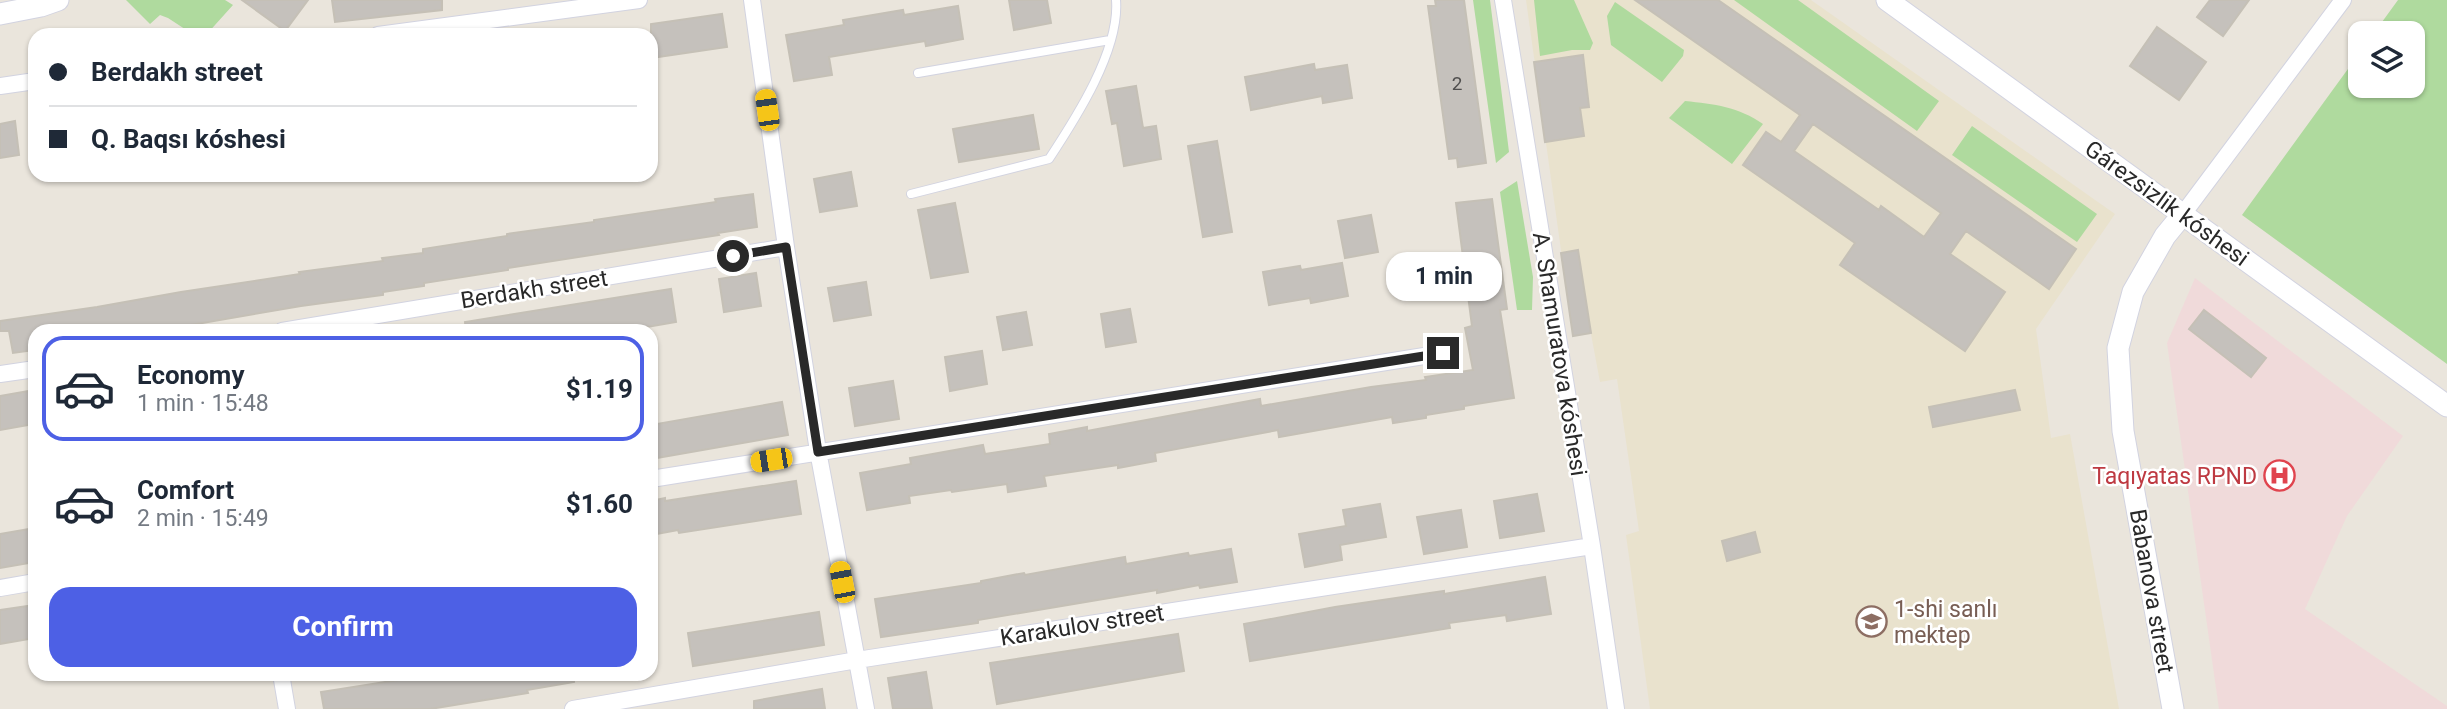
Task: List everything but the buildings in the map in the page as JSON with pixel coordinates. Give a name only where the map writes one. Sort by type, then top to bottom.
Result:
[{"type":"street","points":[[0,14],[58,0]]},
{"type":"street","points":[[430,28],[639,0]]},
{"type":"street","points":[[752,0],[818,452],[866,709]]},
{"type":"street","name":"A. Shamuratova kóshesi","points":[[1503,0],[1616,709]]},
{"type":"street","name":"Gárezsizlik kóshesi","points":[[1887,0],[2447,406]]},
{"type":"street","points":[[2183,214],[2343,0]]},
{"type":"street","points":[[0,86],[28,82]]},
{"type":"street","name":"Babanova street","points":[[2173,709],[2123,431],[2118,348],[2133,292],[2165,236],[2183,214]]},
{"type":"street","name":"Berdakh street","points":[[324,324],[786,247]]},
{"type":"street","points":[[658,479],[1443,353]]},
{"type":"street","points":[[0,374],[28,370]]},
{"type":"street","name":"Karakulov street","points":[[573,709],[857,660],[1592,546]]},
{"type":"street","points":[[0,588],[28,583]]},
{"type":"street","points":[[282,681],[287,709]]},
{"type":"lane","points":[[911,194],[1049,159],[1080,111],[1105,55],[1117,13],[1116,0]]},
{"type":"lane","points":[[918,73],[1110,40]]},
{"type":"shaded area","points":[[1526,0],[1811,0],[2115,214],[2036,329],[2051,438],[2070,434],[2119,709],[1650,709],[1626,535],[1639,531],[1617,379],[1600,382],[1591,334],[1573,336]]},
{"type":"shaded area","name":"Taqıyatas RPND","points":[[2195,278],[2403,436],[2347,516],[2305,609],[2447,706],[2447,709],[2219,709],[2167,343]]},
{"type":"green space","points":[[126,0],[225,0],[233,5],[212,28],[183,28],[160,15],[150,24]]},
{"type":"green space","points":[[1473,0],[1490,0],[1509,152],[1496,163]]},
{"type":"green space","points":[[1534,0],[1574,0],[1593,43],[1590,50],[1572,50],[1540,56]]},
{"type":"green space","points":[[1734,0],[1798,0],[1939,101],[1917,131]]},
{"type":"green space","points":[[2398,0],[2447,0],[2447,364],[2242,215],[2348,69],[2348,98],[2425,98],[2425,21],[2383,21]]},
{"type":"green space","points":[[1615,2],[1684,50],[1683,56],[1662,82],[1611,45],[1607,16]]},
{"type":"green space","points":[[1685,101],[1735,110],[1763,124],[1732,164],[1669,118]]},
{"type":"green space","points":[[1972,126],[2097,214],[2077,242],[1952,155]]},
{"type":"green space","points":[[1517,181],[1533,277],[1532,310],[1517,310],[1500,192]]},
{"type":"place","name":"Taqıyatas RPND","points":[[2280,476]]},
{"type":"place","name":"1-shi sanlı mektep","points":[[1871,622]]},
{"type":"route","points":[[733,256],[786,247],[818,452],[1443,353]]}]
